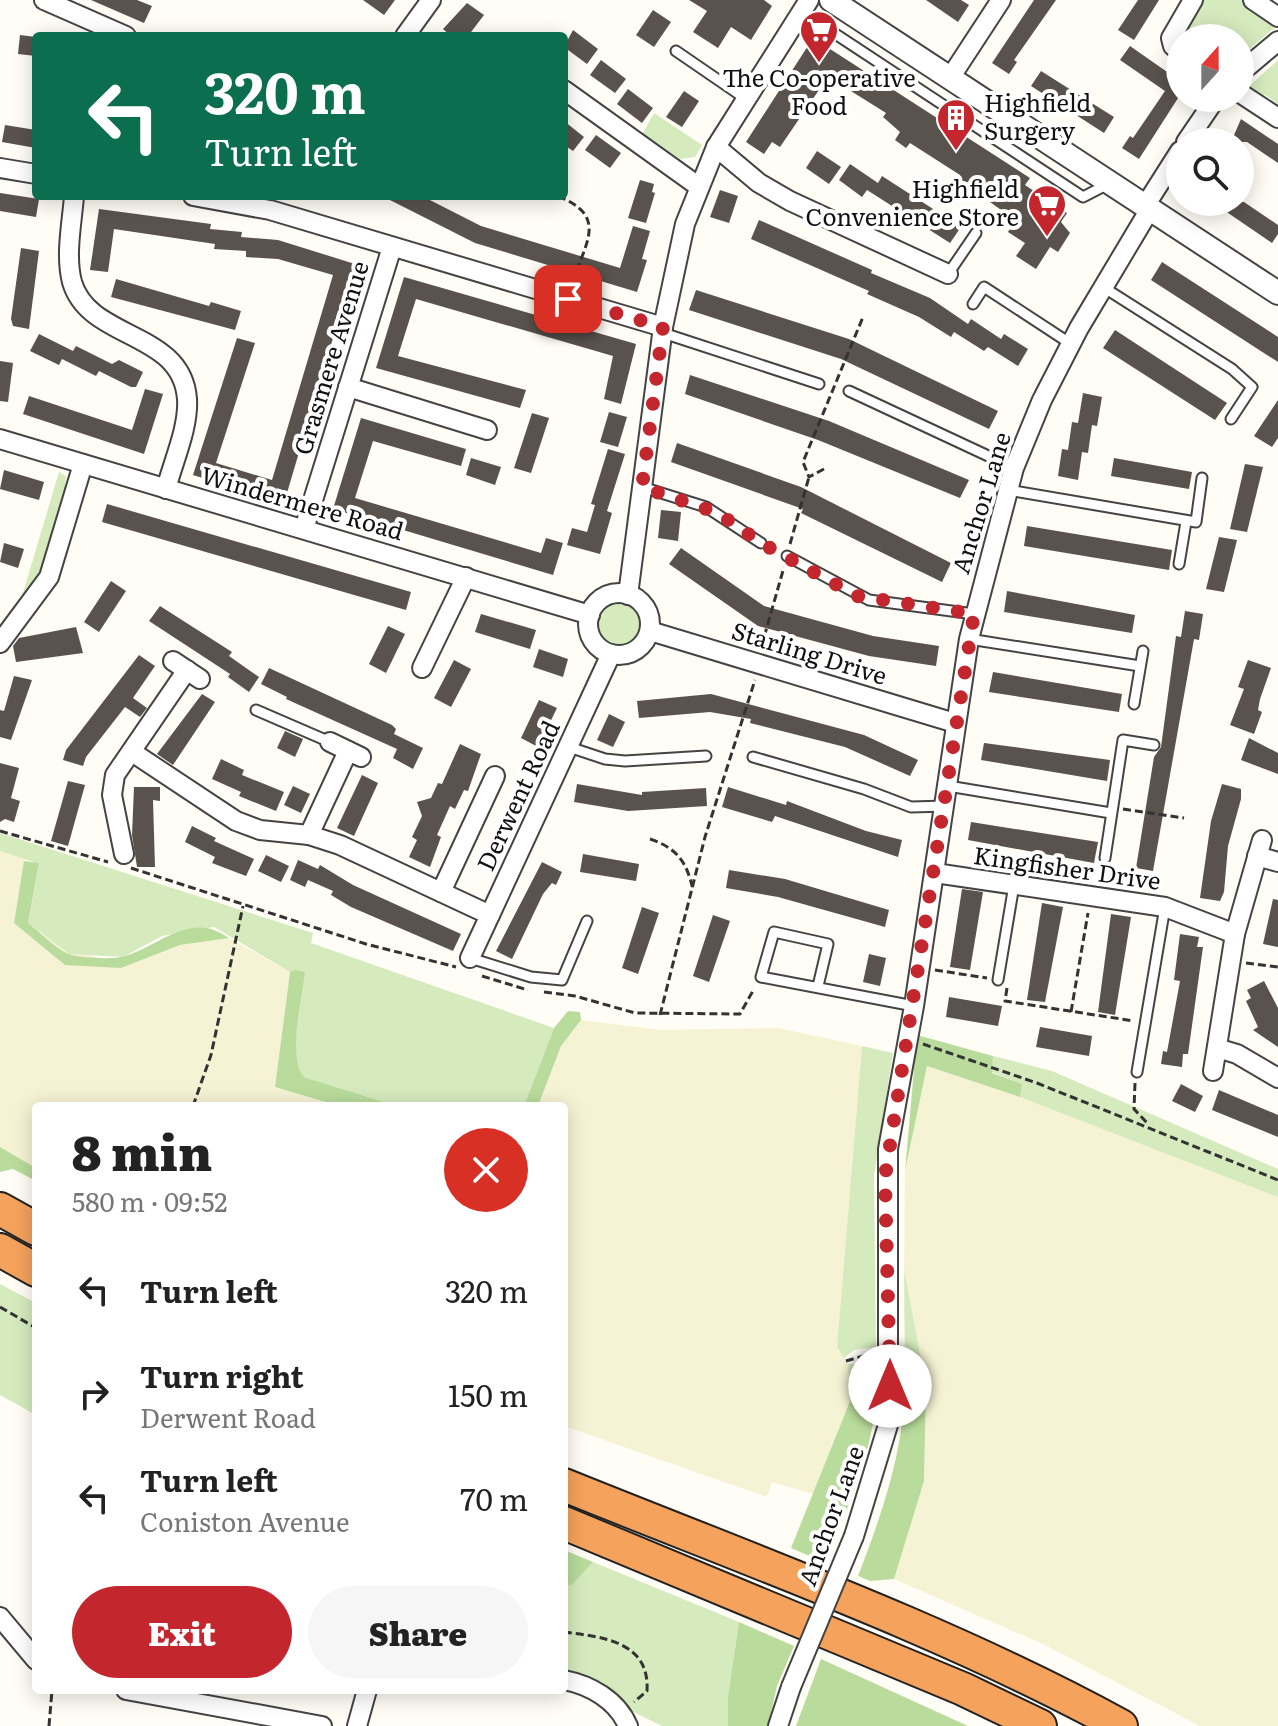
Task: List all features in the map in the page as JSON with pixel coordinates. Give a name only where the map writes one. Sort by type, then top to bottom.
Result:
[{"type":"highway","points":[[0,1209],[32,1227]]},
{"type":"highway","points":[[0,1250],[32,1268]]},
{"type":"highway","points":[[568,1487],[849,1601],[980,1658],[1121,1726]]},
{"type":"highway","points":[[568,1525],[963,1689],[1040,1726]]},
{"type":"street","points":[[44,0],[117,32]]},
{"type":"street","points":[[408,32],[431,0]]},
{"type":"street","points":[[831,0],[1278,293]]},
{"type":"street","points":[[950,78],[1001,0]]},
{"type":"street","points":[[1179,24],[1193,0]]},
{"type":"street","points":[[1253,0],[1278,17]]},
{"type":"street","points":[[628,595],[663,330],[685,224],[716,147],[805,6]]},
{"type":"street","points":[[1254,61],[1278,41]]},
{"type":"street","points":[[568,93],[698,186]]},
{"type":"street","points":[[1254,102],[1278,118]]},
{"type":"street","points":[[716,147],[759,183],[790,201],[948,274]]},
{"type":"street","points":[[0,168],[32,173]]},
{"type":"street","name":"Anchor Lane","points":[[778,1726],[791,1687],[854,1536],[888,1425],[890,1352],[885,1177],[974,614],[1014,468],[1042,400],[1166,176]]},
{"type":"street","points":[[74,200],[69,263],[80,298],[108,323],[165,355],[184,384],[185,416],[166,489]]},
{"type":"street","points":[[228,200],[270,210],[663,330]]},
{"type":"street","name":"Grasmere Avenue","points":[[304,529],[392,247]]},
{"type":"street","points":[[348,387],[487,430]]},
{"type":"street","name":"Windermere Road","points":[[0,439],[590,615]]},
{"type":"street","points":[[0,643],[5,620],[49,577],[83,464]]},
{"type":"street","points":[[421,668],[466,577]]},
{"type":"street","points":[[619,593],[628,595],[644,605],[650,631],[640,648],[621,655],[611,654],[602,650],[590,634],[590,615],[601,599],[619,593]]},
{"type":"street","name":"Starling Drive","points":[[650,631],[955,723]]},
{"type":"street","name":"Derwent Road","points":[[467,964],[611,654]]},
{"type":"street","points":[[120,861],[113,831],[112,785],[186,670]]},
{"type":"street","points":[[309,835],[354,754],[330,742]]},
{"type":"street","points":[[132,752],[236,821],[260,830],[309,835],[340,845],[490,915]]},
{"type":"street","points":[[441,892],[470,845],[495,776]]},
{"type":"street","points":[[1213,1071],[1235,934],[1260,848],[1278,862]]},
{"type":"street","name":"Kingfisher Drive","points":[[935,873],[1165,907],[1235,934]]},
{"type":"street","points":[[1217,1048],[1237,1054],[1278,1078]]},
{"type":"street","points":[[0,1617],[32,1654]]},
{"type":"street","points":[[568,1681],[592,1690],[625,1719]]},
{"type":"street","points":[[175,1694],[211,1697],[322,1726]]},
{"type":"street","points":[[357,1726],[366,1694]]},
{"type":"lane","points":[[805,6],[1083,197],[1110,183]]},
{"type":"lane","points":[[676,51],[746,99]]},
{"type":"lane","points":[[948,274],[976,233]]},
{"type":"lane","points":[[973,304],[984,287],[1071,344]]},
{"type":"lane","points":[[1103,287],[1232,369],[1252,387],[1231,419]]},
{"type":"lane","points":[[663,330],[819,384]]},
{"type":"lane","points":[[849,391],[1014,468]]},
{"type":"lane","points":[[1008,490],[1196,522],[1202,478]]},
{"type":"lane","points":[[642,487],[706,507],[761,543]]},
{"type":"lane","points":[[1179,564],[1186,522]]},
{"type":"lane","points":[[787,556],[869,600],[974,614]]},
{"type":"lane","points":[[969,639],[1140,666]]},
{"type":"lane","points":[[1134,704],[1143,651]]},
{"type":"lane","points":[[256,710],[330,742]]},
{"type":"lane","points":[[1105,858],[1123,740],[1154,745]]},
{"type":"lane","points":[[569,747],[605,759],[625,761],[706,756]]},
{"type":"lane","points":[[753,757],[864,789],[911,807],[946,806]]},
{"type":"lane","points":[[948,786],[1111,810]]},
{"type":"lane","points":[[998,980],[1014,885]]},
{"type":"lane","points":[[1137,1072],[1165,907]]},
{"type":"lane","points":[[467,964],[562,980],[587,921]]},
{"type":"lane","points":[[818,986],[828,944],[774,932],[761,977],[914,1006]]},
{"type":"path","points":[[566,200],[584,209],[590,227],[568,299]]},
{"type":"path","points":[[660,1015],[705,837],[758,664],[809,477],[803,462],[863,317]]},
{"type":"path","points":[[809,477],[824,469]]},
{"type":"path","points":[[1111,810],[1184,818]]},
{"type":"path","points":[[0,831],[120,861],[243,906],[366,944],[467,964],[521,989],[575,996],[635,1013],[740,1014],[761,977]]},
{"type":"path","points":[[650,839],[675,851],[689,873],[693,891]]},
{"type":"path","points":[[1071,1012],[1090,896]]},
{"type":"path","points":[[194,1102],[211,1055],[243,906]]},
{"type":"path","points":[[1231,961],[1278,967]]},
{"type":"path","points":[[920,968],[1008,982],[1005,1001],[1145,1023]]},
{"type":"path","points":[[907,1039],[1151,1128],[1278,1180]]},
{"type":"path","points":[[1137,1072],[1134,1109],[1151,1128]]},
{"type":"path","points":[[0,1307],[32,1326]]},
{"type":"path","points":[[846,1361],[859,1354],[890,1352]]},
{"type":"path","points":[[568,1632],[612,1638],[635,1653],[648,1677],[647,1691],[625,1719]]},
{"type":"path","points":[[49,1726],[52,1694]]},
{"type":"shaded area","points":[[0,851],[25,857],[14,923],[121,968],[180,945],[229,938],[290,972],[275,1087],[326,1102],[32,1102],[32,1166],[0,1147]]},
{"type":"shaded area","points":[[581,1020],[661,1030],[778,1028],[862,1046],[837,1347],[848,1364],[850,1402],[813,1494],[772,1482],[767,1497],[568,1427],[568,1102],[540,1102],[561,1046]]},
{"type":"shaded area","points":[[927,1066],[1034,1101],[1278,1197],[1278,1726],[1200,1726],[1045,1645],[894,1579],[924,1481],[926,1385],[904,1269],[905,1171]]},
{"type":"green space","points":[[1200,0],[1241,0],[1278,25],[1254,45],[1254,24],[1187,24]]},
{"type":"green space","points":[[1278,60],[1278,104],[1265,95],[1254,96],[1254,82]]},
{"type":"green space","points":[[654,113],[702,145],[695,157],[680,159],[643,133]]},
{"type":"green space","points":[[59,472],[66,476],[65,488],[69,489],[42,575],[20,603]]},
{"type":"green space","points":[[619,599],[636,606],[643,623],[636,640],[619,647],[602,640],[595,623],[602,606]]},
{"type":"green space","points":[[0,833],[313,933],[311,943],[554,1028],[526,1102],[384,1102],[304,1077],[296,1056],[296,1042],[304,972],[290,972],[214,927],[162,936],[123,957],[69,954],[28,923],[39,864],[0,851]]},
{"type":"green space","points":[[24,861],[39,863],[28,923],[68,954],[120,957],[189,928],[215,930],[229,938],[180,945],[121,968],[65,965],[14,923]]},
{"type":"green space","points":[[290,972],[305,972],[296,1042],[299,1068],[304,1077],[384,1102],[326,1102],[275,1087]]},
{"type":"green space","points":[[568,1011],[580,1012],[581,1020],[561,1046],[540,1102],[526,1102],[554,1028]]},
{"type":"green space","points":[[917,1035],[993,1056],[992,1073],[1022,1084],[1020,1097],[927,1066],[905,1171]]},
{"type":"green space","points":[[862,1046],[893,1053],[874,1176],[876,1347],[854,1350],[844,1358],[837,1347]]},
{"type":"green space","points":[[993,1056],[1052,1071],[1278,1169],[1278,1197],[1020,1097],[1021,1084],[992,1072]]},
{"type":"green space","points":[[0,1147],[32,1166],[32,1179],[13,1169],[0,1172]]},
{"type":"green space","points":[[904,1269],[926,1385],[905,1378]]},
{"type":"green space","points":[[0,1284],[32,1301],[32,1413],[0,1395]]},
{"type":"green space","points":[[848,1364],[871,1364],[863,1369],[850,1402]]},
{"type":"green space","points":[[877,1364],[875,1415],[854,1491],[826,1563],[791,1548],[863,1369]]},
{"type":"green space","points":[[905,1378],[926,1385],[924,1481],[894,1579],[870,1581],[858,1576],[884,1503],[897,1454]]},
{"type":"green space","points":[[568,1552],[593,1562],[571,1586],[568,1585]]},
{"type":"green space","points":[[593,1562],[739,1622],[728,1696],[728,1726],[662,1726],[568,1680],[568,1585],[571,1586]]},
{"type":"green space","points":[[739,1622],[794,1646],[777,1686],[768,1726],[728,1726],[728,1696]]},
{"type":"green space","points":[[821,1659],[968,1726],[796,1726]]},
{"type":"building","points":[[91,0],[137,0],[152,6],[144,23]]},
{"type":"building","points":[[363,0],[395,0],[384,15]]},
{"type":"building","points":[[689,0],[764,0],[772,6],[751,40],[731,27],[718,48],[693,32],[707,11]]},
{"type":"building","points":[[926,0],[961,0],[969,5],[958,22]]},
{"type":"building","points":[[1034,0],[1056,0],[1014,60],[1017,62],[1009,74],[992,63]]},
{"type":"building","points":[[1138,0],[1159,0],[1134,40],[1118,30]]},
{"type":"building","points":[[467,3],[484,15],[471,32],[446,32],[443,29]]},
{"type":"building","points":[[653,10],[671,22],[654,47],[636,35]]},
{"type":"building","points":[[573,30],[598,49],[587,64],[568,50],[568,39]]},
{"type":"building","points":[[20,35],[32,36],[32,56],[18,54]]},
{"type":"building","points":[[813,38],[1030,178],[1025,185],[1067,213],[1061,222],[1070,233],[1058,252],[1050,247],[1036,269],[1016,256],[1025,243],[1008,232],[1015,220],[958,179],[960,175],[910,143],[906,148],[895,140],[900,132],[883,117],[886,113],[835,81],[827,92],[821,87],[780,147],[772,142],[764,154],[746,142]]},
{"type":"building","points":[[1130,46],[1166,71],[1166,112],[1169,112],[1139,159],[1122,148],[1130,136],[1133,138],[1165,91],[1120,60]]},
{"type":"building","points":[[601,60],[626,79],[615,93],[590,75]]},
{"type":"building","points":[[1041,71],[1114,117],[1104,133],[1031,86]]},
{"type":"building","points":[[628,89],[653,108],[642,123],[617,104]]},
{"type":"building","points":[[684,91],[699,101],[682,127],[666,117]]},
{"type":"building","points":[[1241,119],[1278,144],[1278,163],[1254,147],[1254,128],[1237,128]]},
{"type":"building","points":[[568,124],[584,137],[573,151],[568,148]]},
{"type":"building","points":[[5,125],[32,129],[32,147],[2,142]]},
{"type":"building","points":[[596,135],[621,153],[610,168],[585,150]]},
{"type":"building","points":[[817,151],[841,167],[829,184],[806,168]]},
{"type":"building","points":[[850,164],[878,183],[882,176],[961,227],[950,243],[867,190],[862,197],[839,180]]},
{"type":"building","points":[[640,180],[654,184],[652,192],[655,193],[646,223],[628,218]]},
{"type":"building","points":[[720,190],[738,196],[729,223],[710,217]]},
{"type":"building","points":[[0,193],[39,200],[36,217],[0,211]]},
{"type":"building","points":[[390,200],[430,200],[481,226],[620,268],[633,226],[650,231],[642,259],[647,260],[637,292],[475,243]]},
{"type":"building","points":[[99,209],[211,224],[210,229],[242,232],[241,237],[278,240],[355,264],[284,503],[193,475],[237,338],[255,343],[216,463],[272,480],[333,275],[278,259],[246,257],[246,251],[214,249],[215,244],[114,229],[108,272],[90,270]]},
{"type":"building","points":[[1254,209],[1278,225],[1278,234],[1272,243],[1232,216],[1254,216]]},
{"type":"building","points":[[759,220],[872,270],[871,273],[930,298],[968,324],[971,319],[1001,339],[1004,334],[1028,349],[1018,366],[988,347],[984,351],[954,332],[951,337],[919,317],[867,294],[869,291],[751,239]]},
{"type":"building","points":[[21,248],[39,251],[29,329],[13,326],[11,319]]},
{"type":"building","points":[[1162,262],[1278,337],[1278,362],[1151,280]]},
{"type":"building","points":[[404,277],[636,344],[621,404],[604,399],[613,356],[416,299],[398,356],[526,390],[520,408],[376,368]]},
{"type":"building","points":[[116,279],[209,306],[211,302],[241,311],[235,330],[111,297]]},
{"type":"building","points":[[696,290],[849,339],[998,411],[989,429],[841,359],[689,310]]},
{"type":"building","points":[[1115,330],[1227,403],[1215,420],[1103,348]]},
{"type":"building","points":[[39,334],[73,351],[76,346],[112,364],[119,360],[143,372],[136,387],[131,387],[99,371],[96,376],[62,359],[59,365],[30,351]]},
{"type":"building","points":[[0,361],[13,363],[8,402],[0,401]]},
{"type":"building","points":[[690,375],[829,421],[969,480],[960,498],[818,440],[685,394]]},
{"type":"building","points":[[145,389],[163,394],[144,454],[23,414],[29,396],[132,430]]},
{"type":"building","points":[[1083,393],[1102,397],[1097,426],[1092,425],[1088,453],[1082,452],[1078,480],[1058,476],[1062,449],[1068,450],[1072,422],[1078,423]]},
{"type":"building","points":[[1278,400],[1278,438],[1272,447],[1254,436]]},
{"type":"building","points":[[609,412],[627,417],[618,447],[600,442]]},
{"type":"building","points":[[532,413],[549,418],[531,473],[514,468]]},
{"type":"building","points":[[361,418],[466,449],[461,466],[373,441],[355,498],[541,553],[546,538],[563,543],[553,575],[333,509]]},
{"type":"building","points":[[677,443],[801,487],[951,563],[942,582],[801,513],[803,509],[671,462]]},
{"type":"building","points":[[608,449],[625,454],[607,511],[612,513],[600,554],[567,545],[572,528],[587,532],[595,505],[591,504]]},
{"type":"building","points":[[471,458],[501,467],[495,485],[466,475]]},
{"type":"building","points":[[1114,458],[1192,472],[1189,489],[1111,476]]},
{"type":"building","points":[[1245,464],[1263,467],[1247,532],[1230,529]]},
{"type":"building","points":[[4,470],[44,482],[39,500],[0,489]]},
{"type":"building","points":[[107,504],[411,592],[406,610],[102,522]]},
{"type":"building","points":[[661,510],[681,512],[678,541],[658,538]]},
{"type":"building","points":[[1027,526],[1172,550],[1169,570],[1024,546]]},
{"type":"building","points":[[1219,537],[1237,540],[1224,592],[1206,589]]},
{"type":"building","points":[[4,543],[24,549],[18,568],[0,562]]},
{"type":"building","points":[[681,548],[764,606],[873,636],[939,646],[936,666],[869,656],[758,626],[669,564]]},
{"type":"building","points":[[111,581],[126,591],[99,632],[84,622]]},
{"type":"building","points":[[1007,591],[1135,615],[1132,633],[1004,612]]},
{"type":"building","points":[[160,606],[232,652],[229,656],[259,677],[249,692],[228,677],[230,674],[149,621]]},
{"type":"building","points":[[1185,611],[1203,614],[1199,640],[1194,639],[1153,871],[1136,868],[1154,757],[1161,747],[1176,636],[1181,637]]},
{"type":"building","points":[[481,614],[536,630],[530,649],[475,632]]},
{"type":"building","points":[[388,626],[405,634],[386,673],[369,664]]},
{"type":"building","points":[[76,627],[83,653],[16,662],[13,646],[19,638]]},
{"type":"building","points":[[539,649],[568,659],[563,677],[533,667]]},
{"type":"building","points":[[139,655],[155,666],[133,698],[147,708],[140,717],[125,707],[86,757],[83,766],[63,760],[66,750]]},
{"type":"building","points":[[454,660],[471,669],[451,707],[434,698]]},
{"type":"building","points":[[1248,660],[1271,668],[1260,699],[1258,710],[1262,712],[1254,734],[1230,725],[1244,689],[1238,687]]},
{"type":"building","points":[[269,668],[392,725],[396,729],[394,734],[423,748],[413,769],[393,758],[397,749],[286,699],[261,684]]},
{"type":"building","points":[[993,672],[1122,694],[1119,712],[989,692]]},
{"type":"building","points":[[14,676],[32,680],[11,740],[0,737],[0,710],[4,711]]},
{"type":"building","points":[[202,694],[215,702],[173,765],[157,754]]},
{"type":"building","points":[[711,694],[864,735],[918,760],[910,776],[845,747],[750,723],[751,719],[710,712],[639,718],[637,701]]},
{"type":"building","points":[[539,700],[557,708],[538,747],[521,738]]},
{"type":"building","points":[[609,714],[625,722],[613,747],[597,740]]},
{"type":"building","points":[[285,731],[303,739],[295,757],[277,748]]},
{"type":"building","points":[[1249,738],[1278,753],[1278,774],[1241,760]]},
{"type":"building","points":[[984,743],[1110,760],[1107,781],[981,760]]},
{"type":"building","points":[[460,744],[481,754],[468,791],[464,790],[455,809],[450,806],[437,835],[441,837],[430,867],[409,857],[417,840],[412,837],[422,816],[417,802],[431,798],[438,783],[442,784]]},
{"type":"building","points":[[221,759],[244,770],[242,775],[284,792],[276,811],[239,796],[241,792],[212,779]]},
{"type":"building","points":[[0,763],[19,768],[11,798],[20,801],[14,822],[5,819],[0,822]]},
{"type":"building","points":[[362,775],[378,783],[354,836],[337,828]]},
{"type":"building","points":[[68,781],[85,785],[68,846],[51,841]]},
{"type":"building","points":[[577,784],[642,795],[642,792],[706,788],[707,806],[628,811],[574,802]]},
{"type":"building","points":[[1222,784],[1241,789],[1241,799],[1228,846],[1224,892],[1220,901],[1200,898],[1211,821]]},
{"type":"building","points":[[293,786],[310,794],[301,813],[284,805]]},
{"type":"building","points":[[134,787],[160,787],[160,801],[153,800],[155,867],[137,867],[132,835]]},
{"type":"building","points":[[728,787],[786,805],[787,801],[866,831],[902,840],[898,857],[775,816],[772,822],[722,807]]},
{"type":"building","points":[[971,822],[1098,842],[1094,863],[968,840]]},
{"type":"building","points":[[192,826],[216,838],[214,841],[254,859],[246,876],[212,863],[215,857],[185,842]]},
{"type":"building","points":[[583,854],[639,864],[636,881],[580,872]]},
{"type":"building","points":[[266,855],[289,866],[281,882],[258,871]]},
{"type":"building","points":[[298,860],[318,869],[320,865],[353,885],[461,934],[453,951],[351,907],[331,895],[333,891],[308,880],[305,887],[290,880]]},
{"type":"building","points":[[542,862],[562,872],[556,885],[552,883],[543,894],[512,959],[496,951]]},
{"type":"building","points":[[729,870],[785,879],[889,910],[885,927],[778,897],[726,888]]},
{"type":"building","points":[[962,889],[983,892],[970,970],[950,967]]},
{"type":"building","points":[[1273,899],[1278,900],[1278,947],[1263,944]]},
{"type":"building","points":[[1042,903],[1063,907],[1045,1002],[1027,1000]]},
{"type":"building","points":[[642,907],[659,913],[638,974],[622,968]]},
{"type":"building","points":[[1111,914],[1131,917],[1115,1015],[1098,1012]]},
{"type":"building","points":[[713,915],[730,921],[709,982],[693,976]]},
{"type":"building","points":[[1180,934],[1199,937],[1197,947],[1203,947],[1188,1054],[1183,1054],[1182,1067],[1161,1064],[1163,1051],[1167,1052],[1180,981],[1174,980]]},
{"type":"building","points":[[869,954],[886,958],[880,986],[863,982]]},
{"type":"building","points":[[1264,981],[1278,1008],[1278,1047],[1253,1030],[1258,1027],[1246,1001],[1251,998],[1247,990]]},
{"type":"building","points":[[949,997],[1002,1006],[998,1026],[946,1017]]},
{"type":"building","points":[[1040,1027],[1092,1036],[1089,1056],[1036,1047]]},
{"type":"building","points":[[1181,1084],[1203,1096],[1195,1112],[1172,1101]]},
{"type":"building","points":[[1219,1090],[1278,1115],[1278,1137],[1212,1110]]},
{"type":"place","name":"The Co-operative Food","points":[[819,64]]},
{"type":"place","name":"Highfield Surgery","points":[[956,152]]},
{"type":"place","name":"Highfield Convenience Store","points":[[1047,238]]},
{"type":"route","points":[[568,299],[663,327],[642,487],[718,513],[761,543],[857,596],[974,614],[914,1006],[888,1149],[885,1177],[890,1386]]}]
